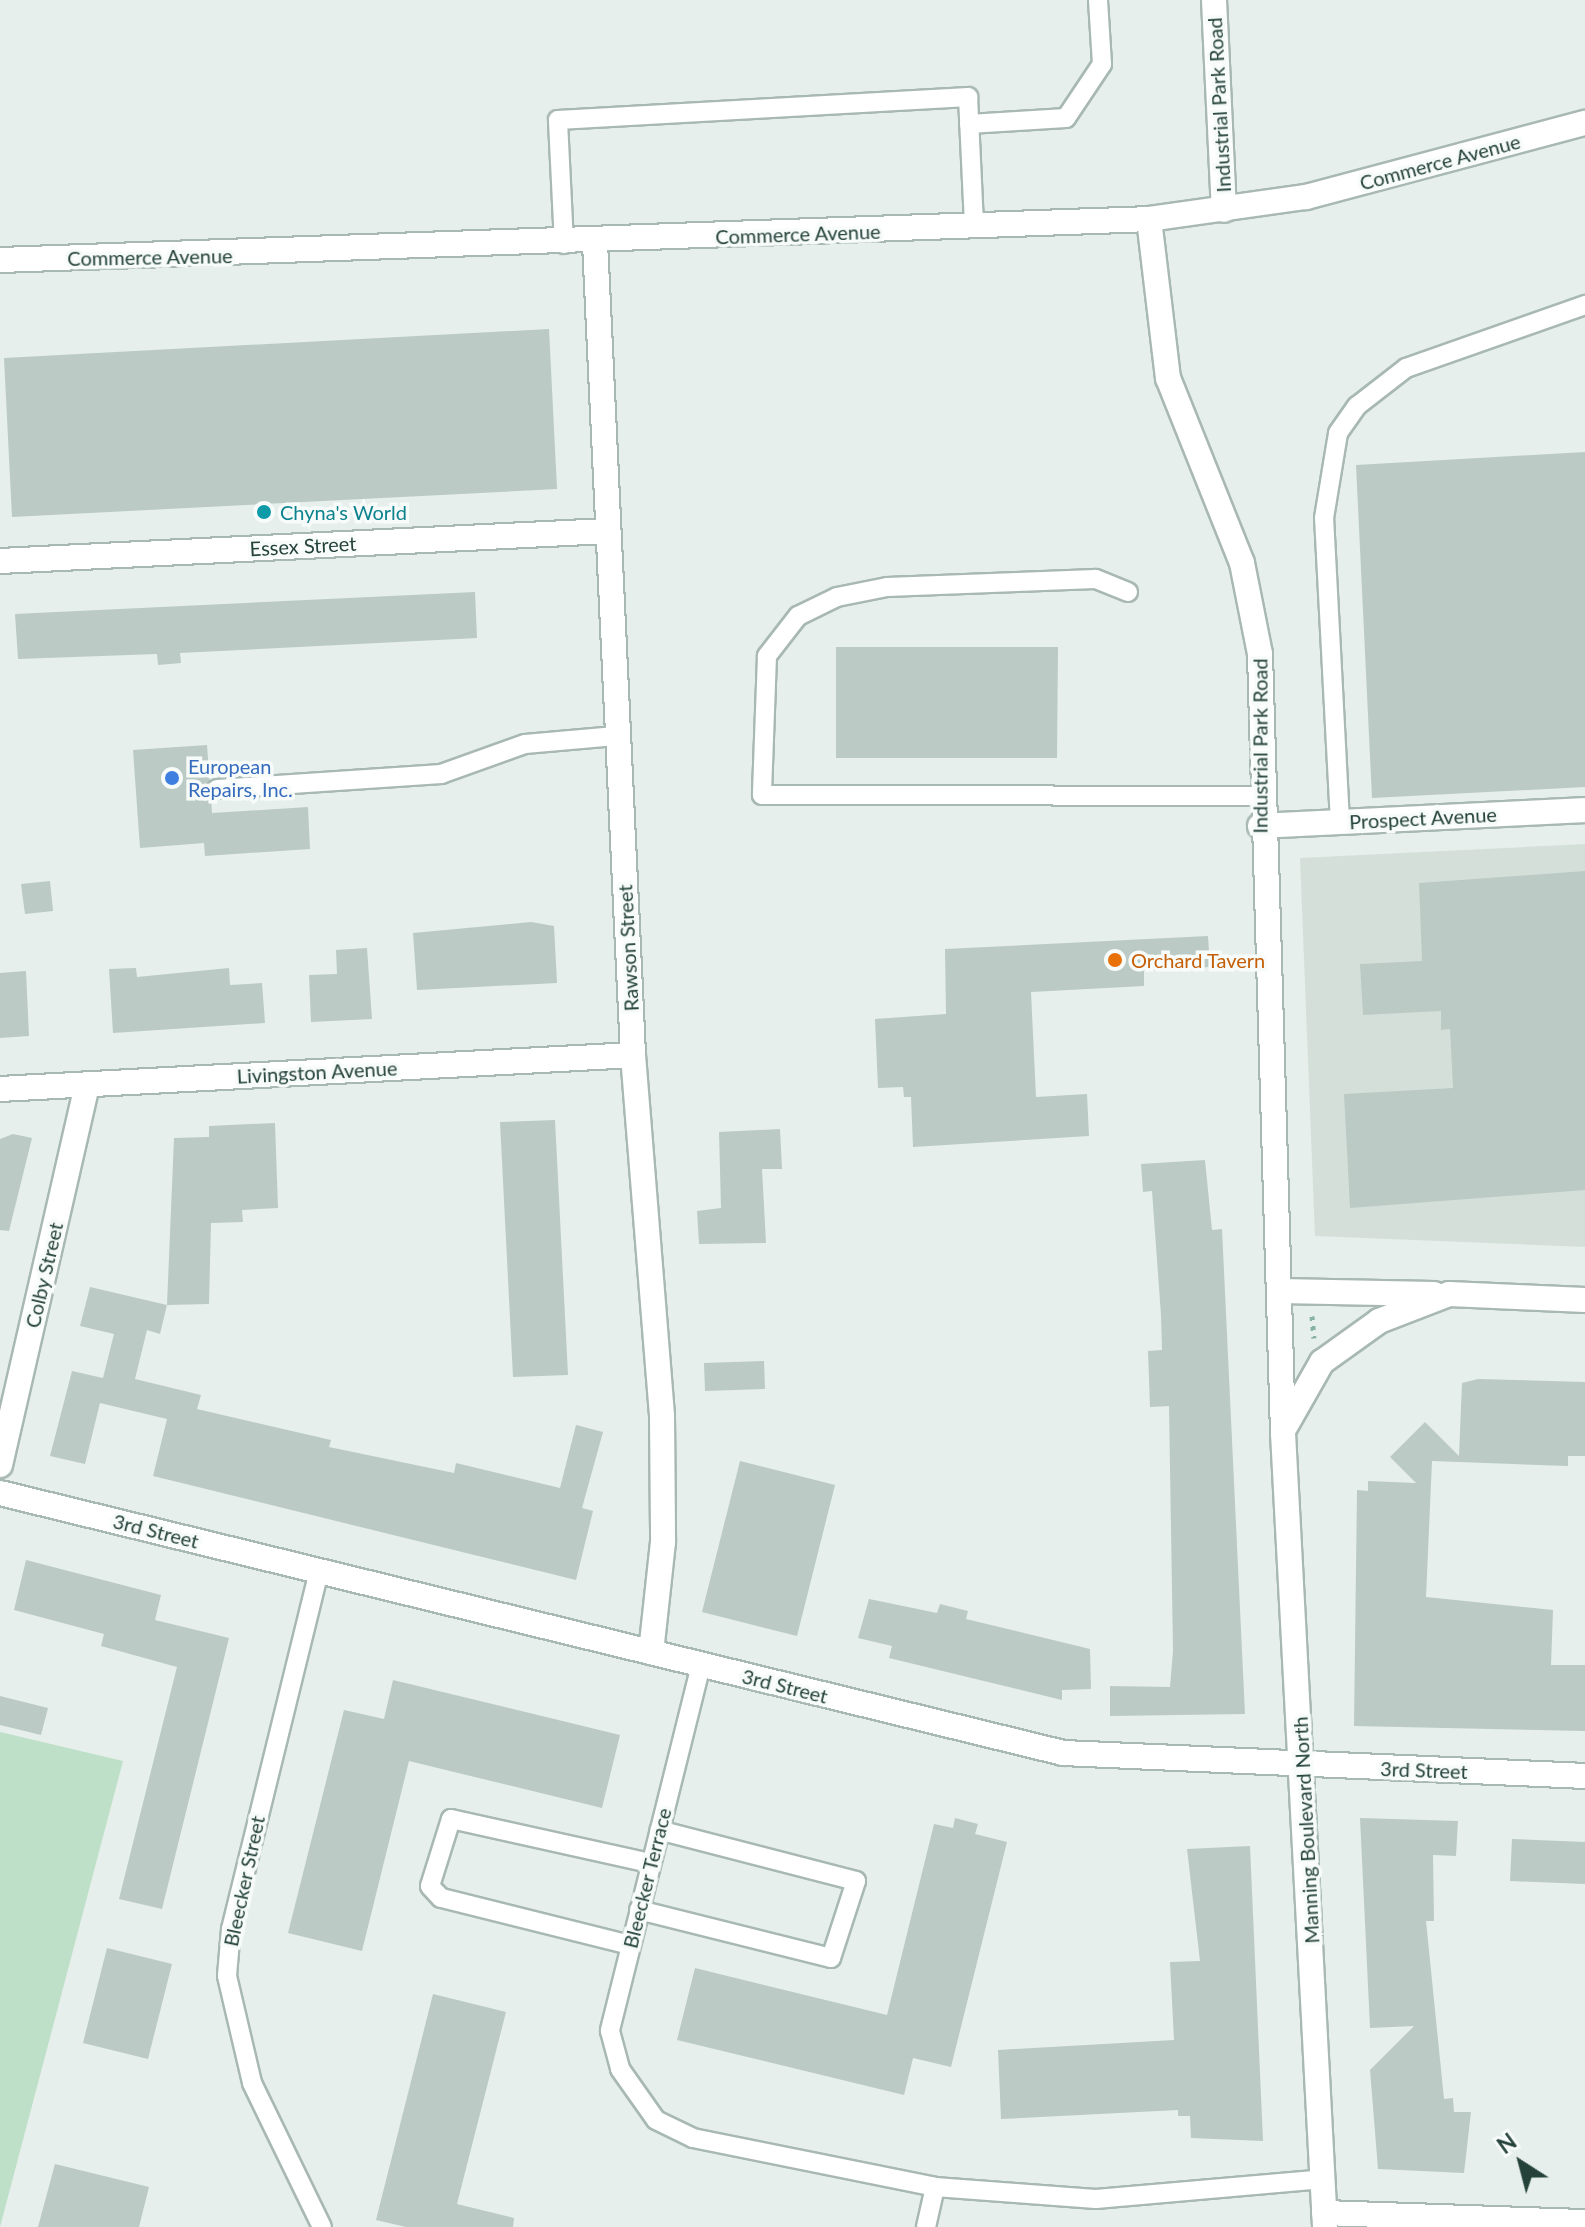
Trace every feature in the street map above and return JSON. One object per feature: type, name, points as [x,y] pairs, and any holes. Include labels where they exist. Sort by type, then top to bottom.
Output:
[{"type":"street","name":"Industrial Park Road","points":[[1214,0],[1224,210]]},
{"type":"street","name":"Commerce Avenue","points":[[0,260],[564,244],[1149,219],[1306,197],[1585,123]]},
{"type":"street","name":"Industrial Park Road","points":[[1149,219],[1168,378],[1255,610],[1260,826],[1280,1291]]},
{"type":"street","name":"Rawson Street","points":[[595,242],[606,531],[633,1055],[662,1416],[662,1556],[651,1652]]},
{"type":"street","name":"Essex Street","points":[[0,561],[606,531]]},
{"type":"street","name":"Prospect Avenue","points":[[1260,826],[1585,810]]},
{"type":"street","name":"Livingston Avenue","points":[[0,1089],[633,1055]]},
{"type":"street","name":"Colby Street","points":[[0,1465],[87,1085]]},
{"type":"street","points":[[1280,1291],[1585,1300]]},
{"type":"street","name":"Manning Boulevard North","points":[[1280,1291],[1283,1433],[1304,1768],[1324,2220]]},
{"type":"street","points":[[1283,1433],[1322,1362],[1344,1341],[1449,1294]]},
{"type":"street","name":"3rd Street","points":[[0,1493],[1071,1755],[1304,1768],[1585,1776]]},
{"type":"street","points":[[1324,2220],[1585,2222]]},
{"type":"lane","points":[[969,124],[1066,118],[1102,64],[1098,0]]},
{"type":"lane","points":[[564,244],[558,120],[968,97],[974,226]]},
{"type":"lane","points":[[1340,822],[1324,518],[1338,433],[1357,406],[1406,368],[1585,305]]},
{"type":"lane","points":[[1128,592],[1095,579],[887,587],[837,597],[798,616],[767,656],[762,795],[1260,796]]},
{"type":"lane","points":[[217,789],[441,774],[525,744],[616,736]]},
{"type":"lane","name":"Bleecker Street","points":[[319,1571],[234,1915],[227,1976],[252,2083],[322,2227]]},
{"type":"lane","name":"Bleecker Terrace","points":[[701,1665],[610,2031],[631,2088],[656,2120],[693,2138],[935,2187],[1096,2199],[1323,2179]]},
{"type":"lane","points":[[630,1945],[441,1898],[430,1886],[451,1819],[650,1863]]},
{"type":"lane","points":[[639,1910],[831,1958],[856,1881],[659,1830]]},
{"type":"lane","points":[[926,2227],[935,2187]]},
{"type":"path","points":[[1312,1315],[1314,1345]]},
{"type":"shaded area","points":[[1585,844],[1585,1247],[1315,1236],[1300,858]]},
{"type":"green space","points":[[0,1732],[123,1761],[0,2227]]},
{"type":"building","points":[[549,329],[557,489],[12,517],[4,358]]},
{"type":"building","points":[[1585,452],[1585,787],[1372,798],[1356,465]]},
{"type":"building","points":[[475,592],[477,638],[180,653],[181,663],[158,665],[157,654],[18,659],[15,614]]},
{"type":"building","points":[[836,647],[1058,647],[1057,758],[836,758]]},
{"type":"building","name":"European Repairs, Inc.","points":[[207,745],[212,813],[308,807],[310,849],[205,856],[204,843],[140,848],[133,750]]},
{"type":"building","points":[[1585,871],[1585,1190],[1350,1208],[1344,1094],[1453,1088],[1450,1029],[1441,1030],[1441,1011],[1363,1015],[1360,964],[1422,961],[1419,883]]},
{"type":"building","points":[[50,881],[53,911],[25,914],[21,884]]},
{"type":"building","points":[[531,922],[554,926],[557,983],[417,990],[413,933]]},
{"type":"building","points":[[1208,936],[1210,967],[1144,971],[1144,986],[1031,992],[1036,1097],[1087,1094],[1089,1136],[913,1147],[911,1097],[904,1097],[903,1087],[878,1088],[875,1019],[946,1014],[945,949]]},
{"type":"building","points":[[367,948],[372,1019],[311,1022],[309,975],[337,974],[336,950]]},
{"type":"building","points":[[136,968],[137,977],[229,968],[230,985],[262,983],[265,1023],[113,1033],[109,969]]},
{"type":"building","points":[[26,971],[29,1036],[0,1038],[0,973]]},
{"type":"building","points":[[555,1120],[568,1375],[513,1377],[500,1122]]},
{"type":"building","points":[[275,1123],[278,1208],[242,1210],[243,1222],[211,1223],[209,1304],[167,1305],[174,1138],[209,1137],[209,1126]]},
{"type":"building","points":[[780,1129],[782,1169],[762,1169],[766,1243],[699,1244],[697,1211],[721,1208],[719,1132]]},
{"type":"building","points":[[13,1134],[32,1138],[9,1231],[0,1230],[0,1139]]},
{"type":"building","points":[[1205,1160],[1212,1230],[1222,1229],[1245,1714],[1110,1716],[1110,1686],[1170,1687],[1173,1651],[1169,1406],[1150,1407],[1148,1351],[1162,1350],[1161,1315],[1152,1191],[1143,1192],[1141,1164]]},
{"type":"building","points":[[90,1287],[167,1305],[160,1334],[147,1330],[135,1379],[201,1395],[197,1409],[331,1440],[329,1447],[454,1473],[456,1463],[560,1488],[576,1425],[603,1432],[582,1508],[593,1511],[576,1580],[153,1476],[167,1419],[100,1403],[85,1464],[50,1456],[72,1371],[103,1378],[114,1334],[80,1326]]},
{"type":"building","points":[[764,1361],[765,1389],[705,1391],[704,1363]]},
{"type":"building","points":[[1478,1379],[1585,1382],[1585,1456],[1568,1456],[1568,1466],[1432,1461],[1426,1597],[1553,1610],[1551,1665],[1585,1665],[1585,1731],[1354,1726],[1357,1490],[1368,1491],[1368,1481],[1416,1483],[1390,1457],[1425,1422],[1459,1456],[1462,1383]]},
{"type":"building","points":[[740,1461],[835,1485],[797,1636],[702,1612]]},
{"type":"building","points":[[26,1560],[161,1595],[155,1620],[229,1638],[162,1909],[119,1899],[177,1667],[101,1646],[104,1634],[14,1610]]},
{"type":"building","points":[[869,1599],[937,1613],[940,1604],[968,1611],[966,1619],[1090,1649],[1091,1689],[1062,1690],[1062,1700],[889,1658],[892,1646],[858,1638]]},
{"type":"building","points":[[393,1680],[620,1735],[602,1808],[409,1761],[362,1951],[288,1933],[344,1710],[384,1719]]},
{"type":"building","points":[[0,1696],[48,1708],[41,1735],[0,1725]]},
{"type":"building","points":[[955,1818],[978,1824],[975,1834],[1007,1842],[951,2067],[913,2058],[904,2095],[677,2040],[695,1968],[887,2015],[934,1824],[953,1828]]},
{"type":"building","points":[[1360,1818],[1458,1821],[1456,1856],[1433,1855],[1434,1921],[1426,1921],[1444,2099],[1453,2098],[1454,2112],[1471,2112],[1464,2173],[1378,2169],[1370,2070],[1414,2026],[1370,2028]]},
{"type":"building","points":[[1512,1839],[1585,1842],[1585,1884],[1510,1881]]},
{"type":"building","points":[[1250,1846],[1263,2141],[1191,2138],[1190,2116],[1178,2116],[1178,2110],[1001,2119],[998,2050],[1174,2040],[1170,1962],[1200,1961],[1187,1849]]},
{"type":"building","points":[[107,1948],[172,1964],[148,2059],[83,2043]]},
{"type":"building","points":[[433,1994],[506,2012],[457,2204],[514,2218],[513,2227],[406,2227],[376,2220]]},
{"type":"building","points":[[55,2164],[149,2187],[139,2227],[38,2227]]},
{"type":"place","name":"Chyna's World","points":[[264,512]]},
{"type":"place","name":"European Repairs, Inc.","points":[[172,778]]},
{"type":"place","name":"Orchard Tavern","points":[[1115,960]]}]
